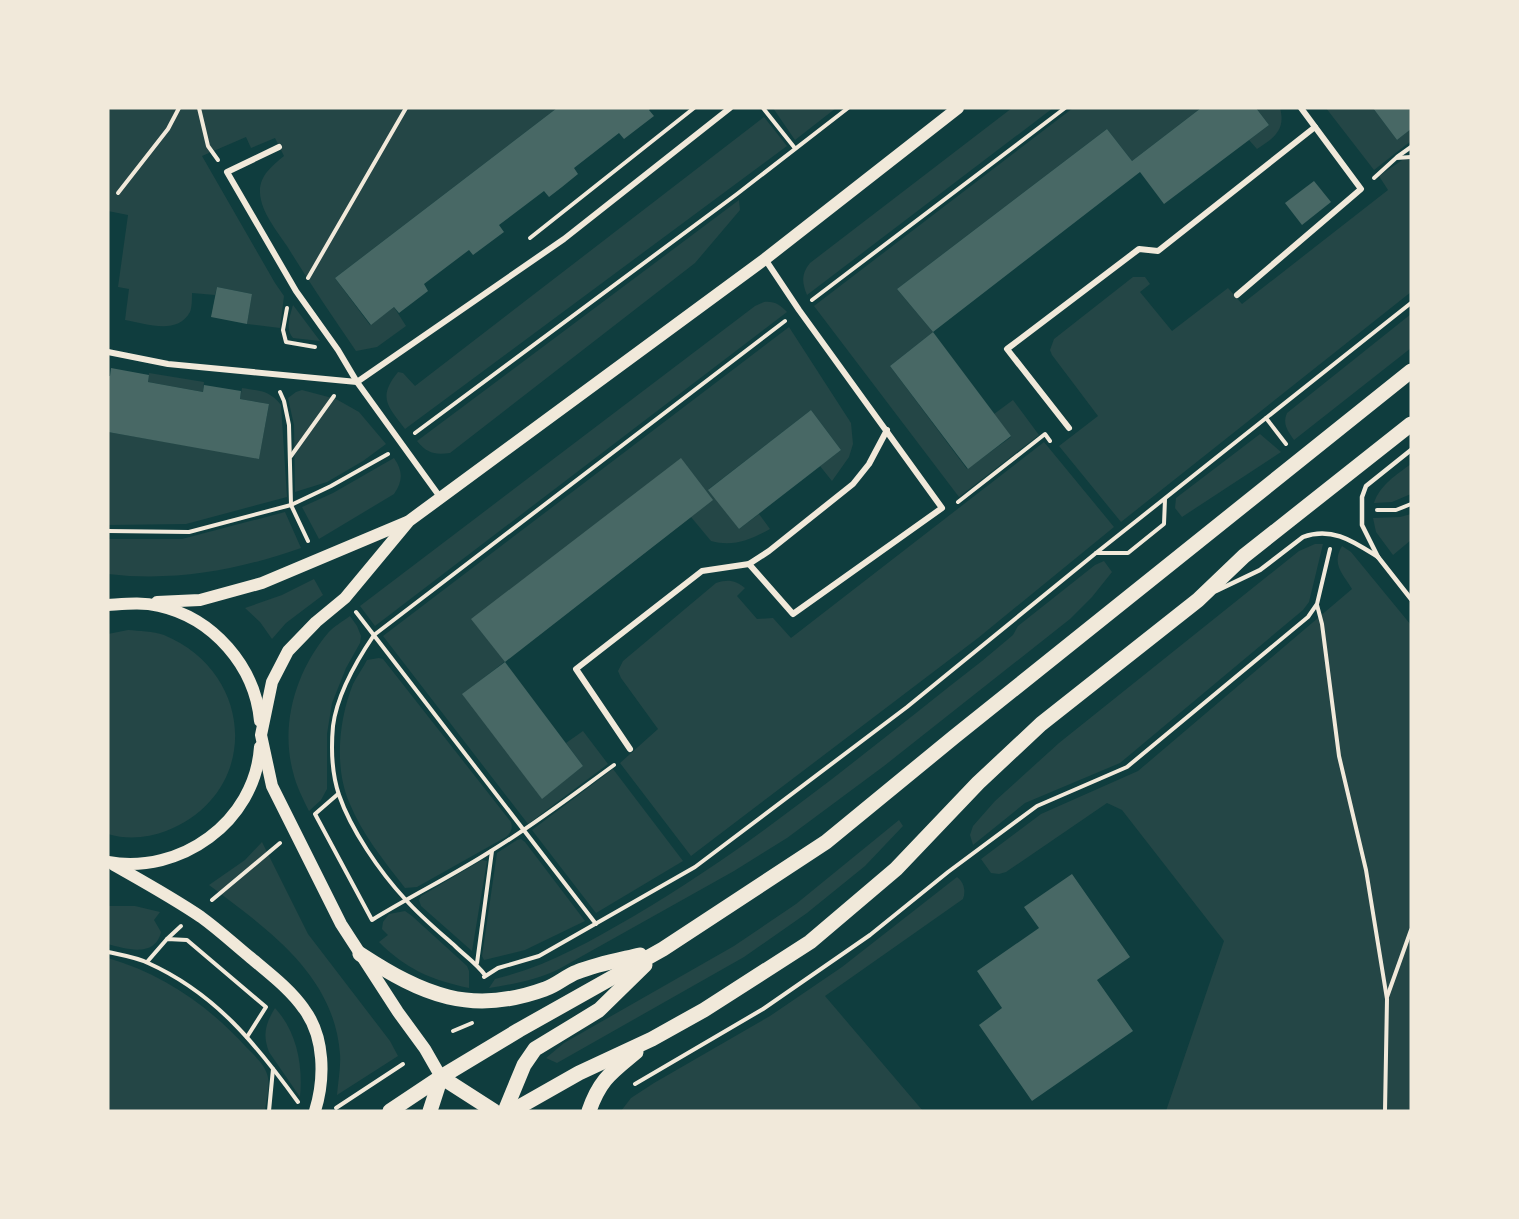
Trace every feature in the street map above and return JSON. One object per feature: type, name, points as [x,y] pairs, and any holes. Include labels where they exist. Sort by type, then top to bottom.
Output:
[{"type":"main road","points":[[494,1111],[441,1077],[425,1049],[341,924],[272,786],[261,735],[272,682],[288,651],[316,622],[345,598],[409,521],[765,260],[958,108]]},
{"type":"main road","points":[[390,1111],[519,1030],[663,949],[826,842],[1411,371]]},
{"type":"main road","points":[[512,1111],[579,1073],[652,1039],[759,977],[818,936],[896,869],[978,783],[1041,724],[1198,600],[1244,556],[1411,424]]},
{"type":"main road","points":[[108,605],[200,600],[262,583],[409,521]]},
{"type":"main road","points":[[108,601],[159,606],[183,614],[205,627],[224,643],[240,663],[252,685],[259,709],[261,735],[260,755],[255,775],[242,802],[223,826],[207,840],[171,858],[152,863],[131,865],[109,863]]},
{"type":"main road","points":[[109,863],[170,896],[196,914],[281,982],[306,1010],[316,1034],[321,1056],[322,1078],[316,1109]]},
{"type":"main road","points":[[360,954],[392,975],[424,990],[455,999],[487,1002],[521,997],[548,988],[577,972],[663,949]]},
{"type":"main road","points":[[505,1111],[524,1065],[535,1049],[599,1010],[663,949]]},
{"type":"main road","points":[[589,1111],[596,1092],[605,1078],[652,1039]]},
{"type":"main road","points":[[430,1111],[441,1077]]},
{"type":"street","points":[[108,352],[168,364],[357,382],[564,239],[730,108]]},
{"type":"street","points":[[1237,295],[1361,189],[1301,108]]},
{"type":"street","points":[[1070,428],[1007,349],[1139,249],[1158,251],[1315,127]]},
{"type":"street","points":[[279,147],[227,172],[297,291],[357,382],[441,497]]},
{"type":"street","points":[[749,564],[793,614],[942,508],[765,260]]},
{"type":"street","points":[[630,749],[576,669],[702,571],[749,564],[769,551],[853,484],[869,464],[887,430]]},
{"type":"lane","points":[[1411,450],[1366,486],[1362,497],[1362,525],[1378,557],[1411,599]]},
{"type":"lane","points":[[1198,600],[1260,570],[1310,534],[1319,532],[1340,536],[1378,557]]},
{"type":"path","points":[[118,193],[168,129],[179,108]]},
{"type":"path","points":[[199,108],[208,146],[227,172]]},
{"type":"path","points":[[338,350],[286,342],[283,330],[289,299],[308,279],[406,108]]},
{"type":"path","points":[[527,241],[694,108]]},
{"type":"path","points":[[763,108],[795,148]]},
{"type":"path","points":[[108,531],[189,532],[291,505],[331,486],[401,444],[737,194],[848,108]]},
{"type":"path","points":[[485,975],[405,899],[367,850],[338,794],[333,763],[333,725],[344,689],[360,655],[374,634],[1065,108]]},
{"type":"path","points":[[1361,189],[1411,147]]},
{"type":"path","points":[[1396,158],[1411,158]]},
{"type":"path","points":[[481,983],[485,975],[498,968],[538,956],[704,860],[907,707],[1096,553],[1411,303]]},
{"type":"path","points":[[291,456],[345,381]]},
{"type":"path","points":[[277,386],[284,401],[289,425],[291,505],[317,559]]},
{"type":"path","points":[[1266,418],[1288,447]]},
{"type":"path","points":[[942,508],[949,510],[1045,434],[1050,441]]},
{"type":"path","points":[[1096,553],[1128,553],[1137,546],[1164,524],[1165,498]]},
{"type":"path","points":[[1370,510],[1396,510],[1411,504]]},
{"type":"path","points":[[627,1090],[763,1009],[870,935],[948,872],[1037,806],[1127,767],[1308,617],[1317,604],[1332,542]]},
{"type":"path","points":[[345,598],[596,924]]},
{"type":"path","points":[[1317,604],[1322,624],[1339,756],[1366,870],[1386,999],[1385,1111]]},
{"type":"path","points":[[315,814],[372,920],[525,830],[614,765]]},
{"type":"path","points":[[147,962],[167,939],[338,794]]},
{"type":"path","points":[[476,964],[492,851]]},
{"type":"path","points":[[1386,999],[1411,930]]},
{"type":"path","points":[[167,939],[187,940],[266,1007],[247,1037]]},
{"type":"path","points":[[108,952],[147,962],[188,985],[230,1018],[273,1068],[299,1105],[333,1110],[403,1064]]},
{"type":"path","points":[[453,1031],[474,1022],[475,1015]]},
{"type":"path","points":[[269,1111],[273,1068]]},
{"type":"shaded area","points":[[108,108],[557,108],[335,278],[370,325],[394,307],[406,326],[377,347],[356,351],[274,228],[263,207],[260,193],[262,181],[267,172],[284,156],[275,138],[251,148],[246,137],[202,156],[284,296],[280,328],[247,324],[252,294],[217,287],[215,295],[192,293],[190,312],[177,324],[160,326],[125,320],[129,289],[118,287],[128,215],[108,211]]},
{"type":"shaded area","points":[[773,108],[836,108],[795,140]]},
{"type":"shaded area","points":[[1012,108],[1053,108],[807,295],[803,279],[810,263]]},
{"type":"shaded area","points":[[1073,108],[1201,108],[1132,161],[1107,129],[897,289],[933,332],[890,366],[967,469],[1011,437],[994,414],[1013,400],[1039,435],[959,497],[814,306]]},
{"type":"shaded area","points":[[1256,108],[1280,108],[1281,116],[1277,133],[1257,149],[1249,140],[1269,125]]},
{"type":"shaded area","points":[[1326,108],[1373,108],[1397,140],[1411,129],[1411,141],[1374,170]]},
{"type":"shaded area","points":[[764,117],[787,146],[405,429],[387,402],[388,389],[398,372],[403,373],[415,386]]},
{"type":"shaded area","points":[[1411,154],[1411,292],[1121,522],[1059,446],[1098,416],[1052,355],[1050,350],[1054,339],[1133,277],[1145,277],[1150,284],[1140,292],[1172,331],[1228,288],[1242,304],[1388,190],[1379,176]]},
{"type":"shaded area","points":[[739,200],[740,210],[695,263],[450,453],[431,452],[417,441]]},
{"type":"shaded area","points":[[764,302],[777,304],[787,312],[375,626],[360,606],[755,306]]},
{"type":"shaded area","points":[[293,305],[320,341],[293,338],[289,326]]},
{"type":"shaded area","points":[[1411,314],[1411,348],[1294,440],[1285,424],[1287,413]]},
{"type":"shaded area","points":[[789,327],[851,423],[853,444],[849,457],[832,481],[820,466],[841,450],[811,410],[709,489],[739,529],[759,514],[770,529],[734,543],[719,543],[711,541],[691,517],[463,694],[542,798],[583,766],[566,743],[583,731],[608,764],[528,824],[383,636]]},
{"type":"shaded area","points":[[149,373],[204,382],[203,392],[148,382]]},
{"type":"shaded area","points":[[242,388],[268,394],[281,405],[287,497],[186,524],[108,525],[108,432],[259,458],[269,404],[240,399]]},
{"type":"shaded area","points":[[302,390],[336,399],[359,412],[386,444],[363,461],[327,482],[295,492],[294,425],[288,398]]},
{"type":"shaded area","points":[[1260,434],[1281,452],[1182,517],[1175,508],[1176,498]]},
{"type":"shaded area","points":[[1044,442],[1114,527],[978,638],[691,856],[620,763],[658,729],[621,678],[618,671],[623,661],[716,583],[724,581],[738,583],[745,588],[737,596],[757,619],[773,618],[791,638]]},
{"type":"shaded area","points":[[394,458],[401,476],[394,494],[319,539],[302,507],[333,493]]},
{"type":"shaded area","points":[[1411,464],[1411,494],[1392,502],[1374,503],[1384,486]]},
{"type":"shaded area","points":[[285,512],[301,548],[254,562],[206,572],[158,576],[108,574],[108,539],[182,539]]},
{"type":"shaded area","points":[[1411,514],[1411,540],[1393,555],[1376,532],[1373,518],[1400,517]]},
{"type":"shaded area","points":[[1315,544],[1323,544],[1309,602],[1303,610],[1120,763],[1025,803],[973,845],[970,835],[973,826],[995,801],[1059,743],[1299,551]]},
{"type":"shaded area","points":[[1342,546],[1351,552],[1411,625],[1411,1111],[1166,1111],[1224,941],[1122,810],[1107,803],[1006,872],[991,873],[981,859],[1041,814],[1138,771],[1352,589],[1338,564]]},
{"type":"shaded area","points":[[1104,561],[1112,572],[1070,619],[884,766],[787,838],[734,871],[559,969],[525,981],[489,988],[495,979],[550,961],[600,935],[680,888],[725,858],[855,761],[982,661],[1013,635],[1018,626],[1095,565]]},
{"type":"shaded area","points":[[314,579],[323,595],[286,623],[272,639],[260,622],[245,608],[282,595]]},
{"type":"shaded area","points":[[350,616],[361,636],[360,643],[346,668],[332,703],[327,734],[327,789],[321,800],[309,811],[296,782],[289,754],[290,717],[299,681],[307,664],[330,631]]},
{"type":"shaded area","points":[[128,630],[164,635],[194,653],[216,676],[230,704],[235,733],[231,763],[219,790],[197,814],[166,831],[137,837],[108,834],[108,634]]},
{"type":"shaded area","points":[[383,659],[512,824],[506,837],[417,887],[405,888],[374,847],[349,802],[341,773],[340,743],[348,698],[367,660]]},
{"type":"shaded area","points":[[613,769],[683,861],[596,913],[532,830]]},
{"type":"shaded area","points":[[899,820],[903,826],[865,866],[807,913],[744,957],[557,1063],[546,1058],[564,1043],[734,946],[796,904]]},
{"type":"shaded area","points":[[521,839],[585,921],[525,950],[484,960],[482,956],[497,853]]},
{"type":"shaded area","points":[[262,842],[308,934],[390,1041],[398,1056],[337,1095],[340,1054],[335,1026],[325,1000],[311,977],[274,937],[209,885],[245,860]]},
{"type":"shaded area","points":[[482,860],[487,861],[472,951],[421,906],[419,900],[421,896]]},
{"type":"shaded area","points":[[957,877],[964,887],[963,899],[825,996],[923,1111],[621,1111],[631,1098],[654,1083],[770,1016],[842,967]]},
{"type":"shaded area","points":[[108,906],[135,906],[160,912],[154,920],[161,932],[158,940],[153,946],[139,950],[108,944]]},
{"type":"shaded area","points":[[405,911],[467,966],[469,988],[420,972],[399,959],[379,942],[388,935],[382,929],[383,922],[389,914]]},
{"type":"shaded area","points":[[108,958],[166,982],[217,1018],[266,1070],[269,1083],[265,1111],[110,1111],[108,1108]]},
{"type":"shaded area","points":[[275,1008],[289,1028],[297,1050],[300,1097],[267,1046],[266,1029]]},
{"type":"building","points":[[557,108],[651,108],[649,110],[654,116],[624,139],[619,133],[574,168],[578,174],[549,197],[544,191],[499,225],[504,232],[473,255],[469,250],[424,284],[428,291],[399,313],[394,307],[371,325],[335,278]]},
{"type":"building","points":[[1201,108],[1256,108],[1269,125],[1164,204],[1140,172],[933,332],[897,289],[1107,129],[1132,161]]},
{"type":"building","points":[[1373,108],[1411,108],[1411,129],[1397,140]]},
{"type":"building","points":[[1314,181],[1331,202],[1302,225],[1285,203]]},
{"type":"building","points":[[217,287],[252,294],[247,324],[211,317]]},
{"type":"building","points":[[933,332],[1011,436],[968,469],[890,366]]},
{"type":"building","points":[[111,368],[149,375],[148,382],[203,392],[204,385],[241,391],[240,399],[269,404],[259,459],[108,432],[108,376],[110,376]]},
{"type":"building","points":[[811,410],[841,450],[739,529],[708,490]]},
{"type":"building","points":[[681,458],[713,500],[505,662],[471,619]]},
{"type":"building","points":[[505,662],[583,766],[542,799],[462,694]]},
{"type":"building","points":[[1072,874],[1130,957],[1097,980],[1133,1031],[1032,1101],[979,1025],[1002,1008],[977,971],[1039,928],[1024,907]]}]
